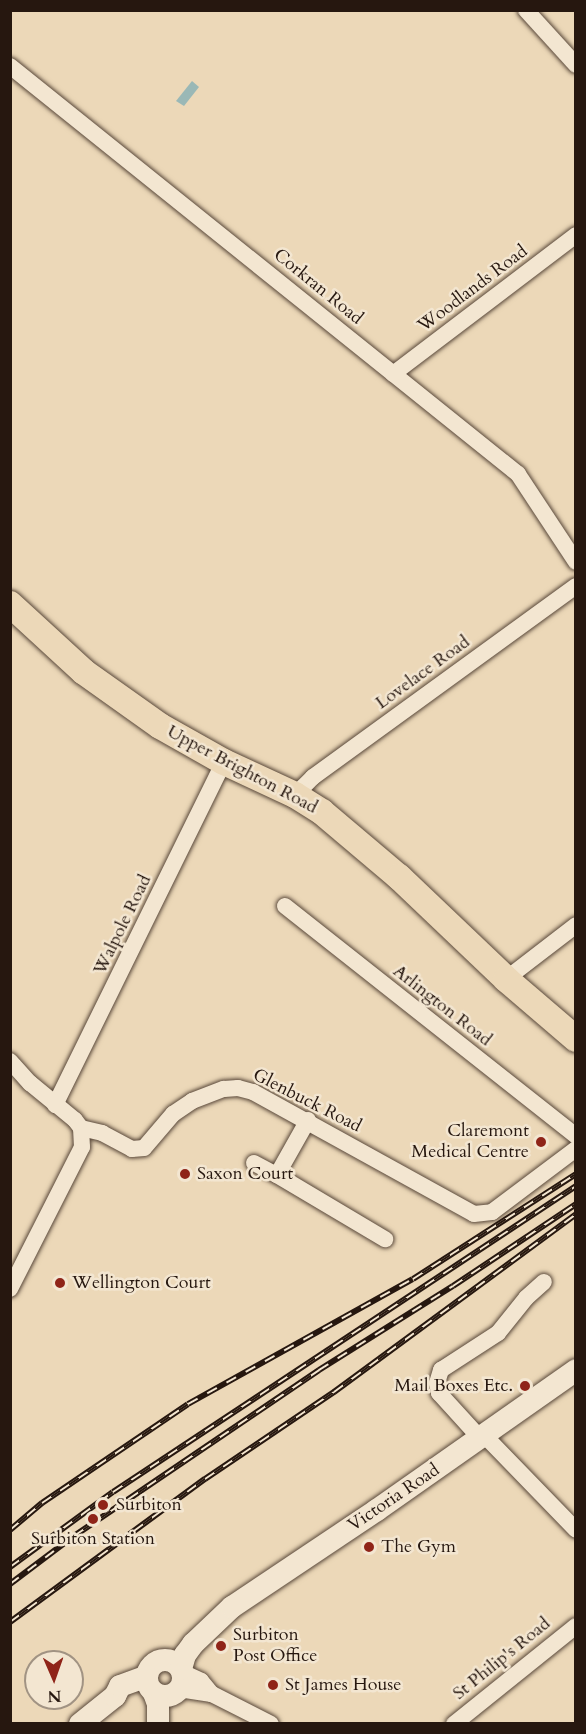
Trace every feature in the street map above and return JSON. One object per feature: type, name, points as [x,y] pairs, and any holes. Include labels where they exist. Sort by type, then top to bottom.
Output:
[{"type":"main road","name":"Upper Brighton Road","points":[[10,604],[108,690],[160,726],[224,762],[296,795],[346,831],[506,979],[576,1039]]},
{"type":"main road","name":"Victoria Road","points":[[166,1680],[174,1647],[211,1625],[232,1607],[482,1437],[576,1370]]},
{"type":"main road","points":[[80,1724],[115,1696],[120,1686],[166,1680]]},
{"type":"main road","points":[[158,1724],[158,1704],[166,1680]]},
{"type":"main road","points":[[166,1680],[166,1724]]},
{"type":"street","points":[[526,10],[576,65]]},
{"type":"street","name":"Corkran Road","points":[[10,66],[518,474],[576,562]]},
{"type":"street","name":"Woodlands Road","points":[[393,374],[576,235]]},
{"type":"street","name":"Lovelace Road","points":[[296,795],[313,777],[576,586]]},
{"type":"street","name":"Walpole Road","points":[[55,1105],[224,762]]},
{"type":"street","name":"Arlington Road","points":[[285,906],[576,1136]]},
{"type":"street","points":[[506,979],[576,925]]},
{"type":"street","points":[[10,1061],[30,1083],[75,1120],[81,1128],[82,1147],[10,1289]]},
{"type":"street","name":"Glenbuck Road","points":[[81,1128],[102,1133],[132,1149],[144,1148],[173,1114],[192,1101],[224,1089],[238,1088],[253,1092],[308,1120],[474,1214],[492,1212],[576,1149]]},
{"type":"street","points":[[277,1175],[308,1120]]},
{"type":"street","points":[[254,1163],[277,1175],[363,1233],[385,1239]]},
{"type":"street","points":[[544,1282],[526,1298],[498,1333],[441,1370],[437,1383],[439,1394],[576,1530]]},
{"type":"street","name":"St Philip's Road","points":[[454,1724],[576,1626]]},
{"type":"street","points":[[166,1680],[204,1683],[212,1694],[271,1724]]},
{"type":"water","points":[[192,81],[199,87],[184,106],[176,101]]},
{"type":"railway","points":[[10,1530],[42,1503],[188,1404],[413,1279],[576,1174]]},
{"type":"railway","points":[[10,1567],[113,1492],[576,1186]]},
{"type":"railway","points":[[10,1584],[74,1536],[319,1370],[453,1286],[576,1204]]},
{"type":"railway","points":[[10,1622],[205,1479],[334,1392],[576,1214]]},
{"type":"place","name":"Claremont Medical Centre","points":[[541,1142]]},
{"type":"place","name":"Saxon Court","points":[[185,1174]]},
{"type":"place","name":"Wellington Court","points":[[60,1283]]},
{"type":"place","name":"Mail Boxes Etc.","points":[[525,1386]]},
{"type":"place","name":"Surbiton","points":[[103,1505]]},
{"type":"place","name":"Surbiton Station","points":[[93,1519]]},
{"type":"place","name":"The Gym","points":[[369,1547]]},
{"type":"place","name":"Surbiton Post Office","points":[[221,1646]]},
{"type":"place","name":"St James House","points":[[273,1685]]}]
